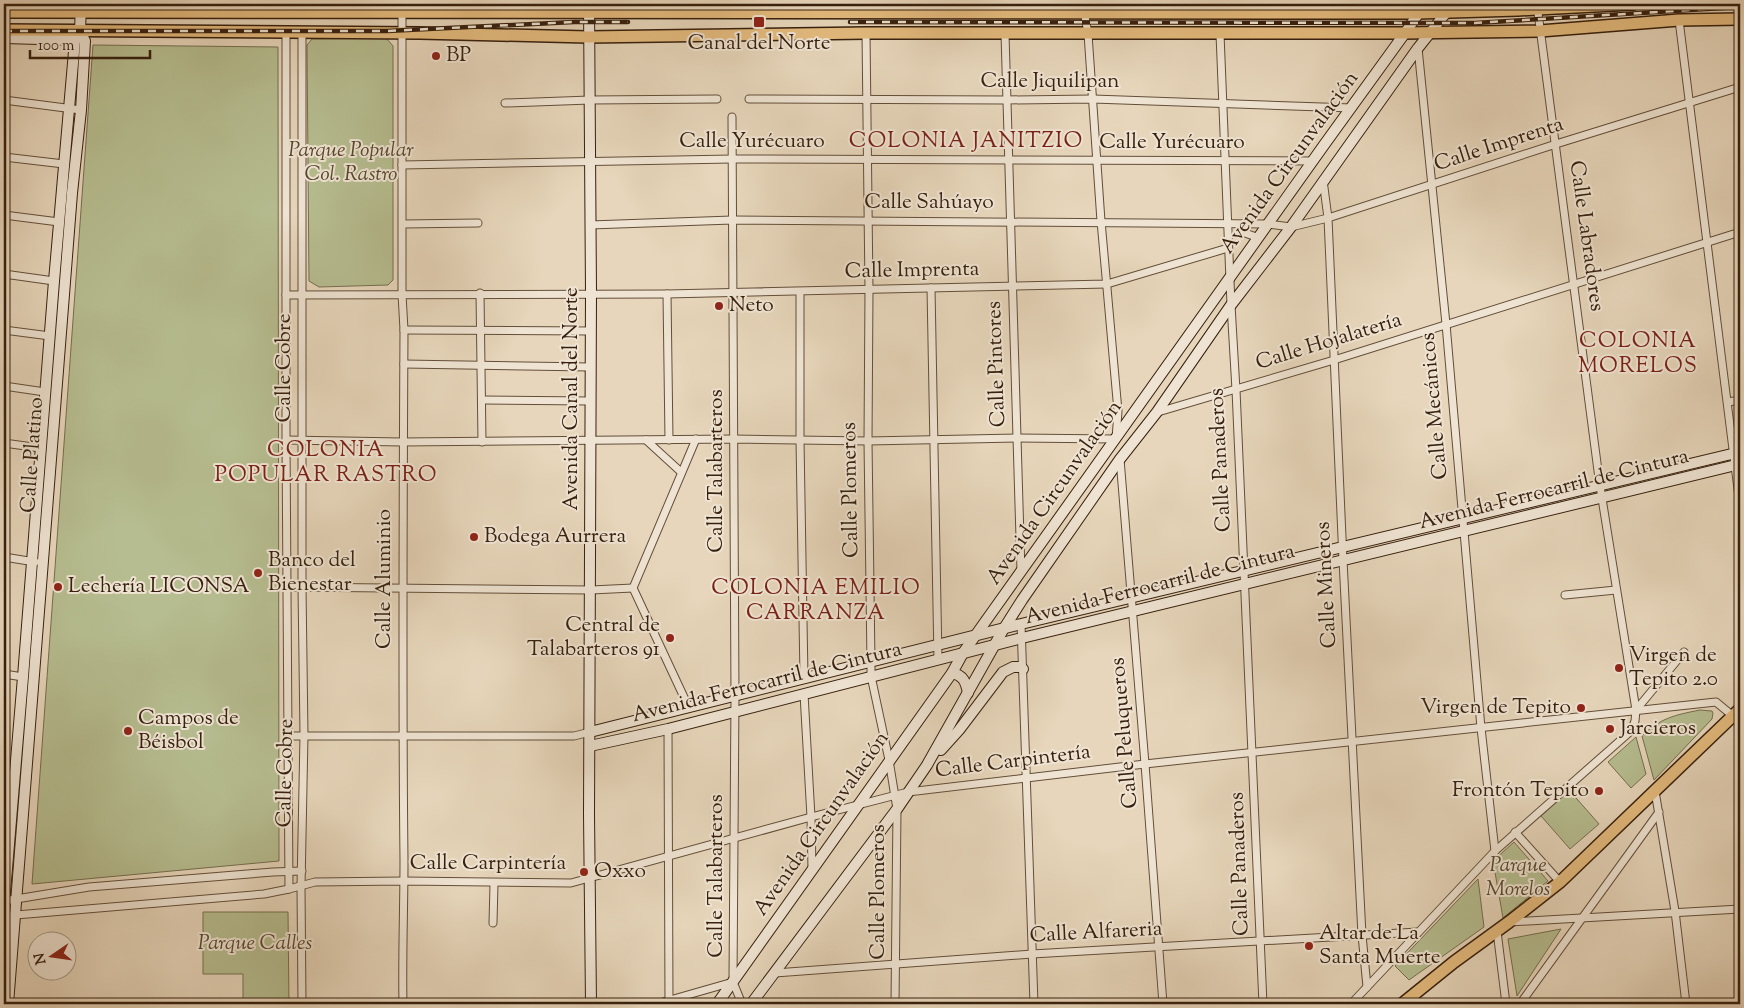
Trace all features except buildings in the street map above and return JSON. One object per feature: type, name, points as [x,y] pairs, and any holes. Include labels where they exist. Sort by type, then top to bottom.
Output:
[{"type":"main road","points":[[4,12],[59,12],[81,8],[1450,8],[1537,6],[1560,8],[1634,4]]},
{"type":"main road","points":[[4,30],[78,35],[402,32],[588,37],[866,33],[1430,33],[1540,31],[1679,20],[1740,18]]},
{"type":"main road","points":[[1402,1004],[1560,882],[1737,712]]},
{"type":"street","points":[[1560,8],[1572,4]]},
{"type":"street","points":[[4,6],[44,6],[59,12]]},
{"type":"street","name":"Calle Labradores","points":[[1537,6],[1575,283],[1600,486],[1636,710]]},
{"type":"street","name":"Calle Platino","points":[[4,902],[9,790],[23,677],[64,164],[81,8]]},
{"type":"street","name":"Calle Aluminio","points":[[402,8],[402,294],[404,330],[402,442],[403,1004]]},
{"type":"street","name":"Avenida Canal del Norte","points":[[589,8],[591,1004]]},
{"type":"street","points":[[286,440],[482,442],[696,439],[868,441],[1017,438],[1116,439],[1118,411],[1096,160],[1088,34],[1083,8]]},
{"type":"street","name":"Avenida Circunvalación","points":[[717,1004],[952,672],[963,653],[1422,8]]},
{"type":"street","name":"Avenida Circunvalación","points":[[751,1004],[897,809],[927,765],[1003,630],[1120,459],[1157,412],[1231,304],[1291,227],[1418,48],[1450,8]]},
{"type":"street","points":[[1679,20],[1736,453],[1740,500]]},
{"type":"street","name":"Calle Cobre","points":[[286,32],[288,871],[290,890]]},
{"type":"street","name":"Calle Cobre","points":[[302,32],[302,587],[304,735],[301,887],[302,1004]]},
{"type":"street","name":"Calle Plomeros","points":[[866,33],[871,676],[889,760],[897,809],[895,1004]]},
{"type":"street","name":"Calle Pintores","points":[[1005,34],[1021,572]]},
{"type":"street","name":"Calle Panaderos","points":[[1220,34],[1228,248],[1264,1004]]},
{"type":"street","points":[[4,36],[78,35]]},
{"type":"street","name":"Calle Platino","points":[[8,1004],[72,193],[86,41],[78,35]]},
{"type":"street","name":"Calle Mecánicos","points":[[1418,48],[1446,324],[1481,728],[1495,851]]},
{"type":"street","name":"Calle Imprenta","points":[[1268,224],[1291,227],[1328,218],[1740,87]]},
{"type":"street","name":"Calle Jiquilipan","points":[[749,99],[1006,100],[1093,98],[1352,108]]},
{"type":"street","points":[[505,103],[717,99]]},
{"type":"street","points":[[4,100],[81,110]]},
{"type":"street","name":"Calle Talabarteros","points":[[732,117],[735,696],[733,982],[742,1004]]},
{"type":"street","points":[[4,157],[64,164]]},
{"type":"street","name":"Calle Yurécuaro","points":[[402,165],[732,159],[1313,161]]},
{"type":"street","name":"Calle Mineros","points":[[1323,180],[1328,218],[1362,935],[1367,987]]},
{"type":"street","points":[[4,215],[59,222]]},
{"type":"street","name":"Calle Sahúayo","points":[[590,224],[732,220],[1101,221],[1268,224]]},
{"type":"street","points":[[403,224],[478,223]]},
{"type":"street","points":[[1243,224],[1245,233],[1259,238]]},
{"type":"street","name":"Calle Hojalatería","points":[[1157,412],[1334,360],[1740,232]]},
{"type":"street","name":"Calle Imprenta","points":[[286,295],[667,294],[1107,284],[1228,248]]},
{"type":"street","points":[[4,274],[54,281]]},
{"type":"street","points":[[931,288],[938,660]]},
{"type":"street","points":[[800,292],[800,440],[804,678]]},
{"type":"street","points":[[480,293],[482,442]]},
{"type":"street","points":[[667,294],[669,440]]},
{"type":"street","points":[[4,330],[50,336]]},
{"type":"street","points":[[404,330],[590,331]]},
{"type":"street","points":[[404,364],[590,367]]},
{"type":"street","points":[[4,386],[45,392]]},
{"type":"street","points":[[482,400],[590,401]]},
{"type":"street","points":[[1728,402],[1740,400]]},
{"type":"street","points":[[689,708],[633,588],[696,439]]},
{"type":"street","points":[[646,440],[681,472]]},
{"type":"street","points":[[4,443],[40,448]]},
{"type":"street","name":"Avenida Ferrocarril de Cintura","points":[[590,732],[1021,624],[1736,453]]},
{"type":"street","name":"Calle Peluqueros","points":[[1120,459],[1163,1004]]},
{"type":"street","name":"Avenida Ferrocarril de Cintura","points":[[590,746],[668,729],[1022,638],[1737,465]]},
{"type":"street","points":[[1383,537],[1386,550]]},
{"type":"street","points":[[4,557],[44,563]]},
{"type":"street","points":[[1184,585],[1186,598]]},
{"type":"street","points":[[287,587],[591,590],[633,588]]},
{"type":"street","points":[[1565,595],[1616,590]]},
{"type":"street","points":[[1021,624],[1034,1004]]},
{"type":"street","points":[[1351,1004],[1495,851],[1631,732],[1636,710],[1684,652]]},
{"type":"street","points":[[927,765],[959,730],[1003,672],[1013,666],[1023,669]]},
{"type":"street","points":[[952,672],[959,674],[964,680],[968,693]]},
{"type":"street","points":[[4,674],[23,677]]},
{"type":"street","points":[[804,694],[812,870]]},
{"type":"street","name":"Calle Carpintería","points":[[4,916],[264,894],[290,890],[315,882],[571,883],[590,880],[735,838],[908,792],[1145,764],[1716,702],[1737,712]]},
{"type":"street","points":[[668,729],[669,1002]]},
{"type":"street","points":[[288,736],[574,736],[590,732]]},
{"type":"street","points":[[1654,791],[1675,911],[1686,1004]]},
{"type":"street","points":[[1520,1004],[1659,812]]},
{"type":"street","points":[[1515,832],[1560,882]]},
{"type":"street","points":[[4,902],[17,898],[89,887],[302,871]]},
{"type":"street","points":[[493,923],[494,884]]},
{"type":"street","points":[[1509,922],[1740,908]]},
{"type":"street","points":[[1497,931],[1506,1004]]},
{"type":"street","name":"Calle Alfareria","points":[[775,973],[1032,954],[1418,932]]},
{"type":"street","points":[[656,1004],[669,1002],[733,982]]},
{"type":"green space","points":[[392,4],[392,6],[215,5]]},
{"type":"green space","points":[[977,4],[1071,4],[1071,6],[977,8]]},
{"type":"green space","name":"Parque Popular Col. Rastro","points":[[386,38],[393,46],[393,280],[388,285],[319,287],[309,281],[307,45],[312,39]]},
{"type":"green space","points":[[93,45],[278,47],[279,861],[32,884]]},
{"type":"green space","points":[[1700,710],[1712,711],[1712,719],[1654,780],[1642,736],[1655,725],[1668,718]]},
{"type":"green space","points":[[1636,737],[1646,774],[1631,788],[1608,762]]},
{"type":"green space","points":[[1569,790],[1599,824],[1570,849],[1541,816]]},
{"type":"green space","name":"Parque Morelos","points":[[1514,842],[1548,881],[1503,918],[1493,861]]},
{"type":"green space","name":"Parque Morelos","points":[[1478,879],[1484,927],[1409,980],[1395,966]]},
{"type":"green space","name":"Parque Calles","points":[[203,912],[288,912],[289,1004],[243,1004],[243,974],[203,974]]},
{"type":"green space","points":[[1561,929],[1517,996],[1508,939]]},
{"type":"railway","points":[[850,22],[1475,23],[1740,7]]},
{"type":"railway","points":[[4,31],[387,31],[574,22],[628,22]]},
{"type":"place","name":"Canal del Norte","points":[[759,22]]},
{"type":"place","name":"BP","points":[[436,56]]},
{"type":"place","name":"Neto","points":[[719,306]]},
{"type":"place","name":"Bodega Aurrera","points":[[474,537]]},
{"type":"place","name":"Banco del Bienestar","points":[[258,573]]},
{"type":"place","name":"Lechería LICONSA","points":[[58,587]]},
{"type":"place","name":"Central de Talabarteros 91","points":[[670,638]]},
{"type":"place","name":"Virgen de Tepito 2.0","points":[[1619,668]]},
{"type":"place","name":"Virgen de Tepito","points":[[1581,708]]},
{"type":"place","name":"Jarcieros","points":[[1610,729]]},
{"type":"place","name":"Campos de Béisbol","points":[[128,731]]},
{"type":"place","name":"Frontón Tepito","points":[[1599,791]]},
{"type":"place","name":"Oxxo","points":[[584,872]]},
{"type":"place","name":"Altar de La Santa Muerte","points":[[1309,946]]},
{"type":"district","name":"COLONIA JANITZIO","points":[[966,142]]},
{"type":"district","name":"COLONIA MORELOS","points":[[1638,355]]},
{"type":"district","name":"COLONIA POPULAR RASTRO","points":[[326,464]]},
{"type":"district","name":"COLONIA EMILIO CARRANZA","points":[[816,602]]}]
